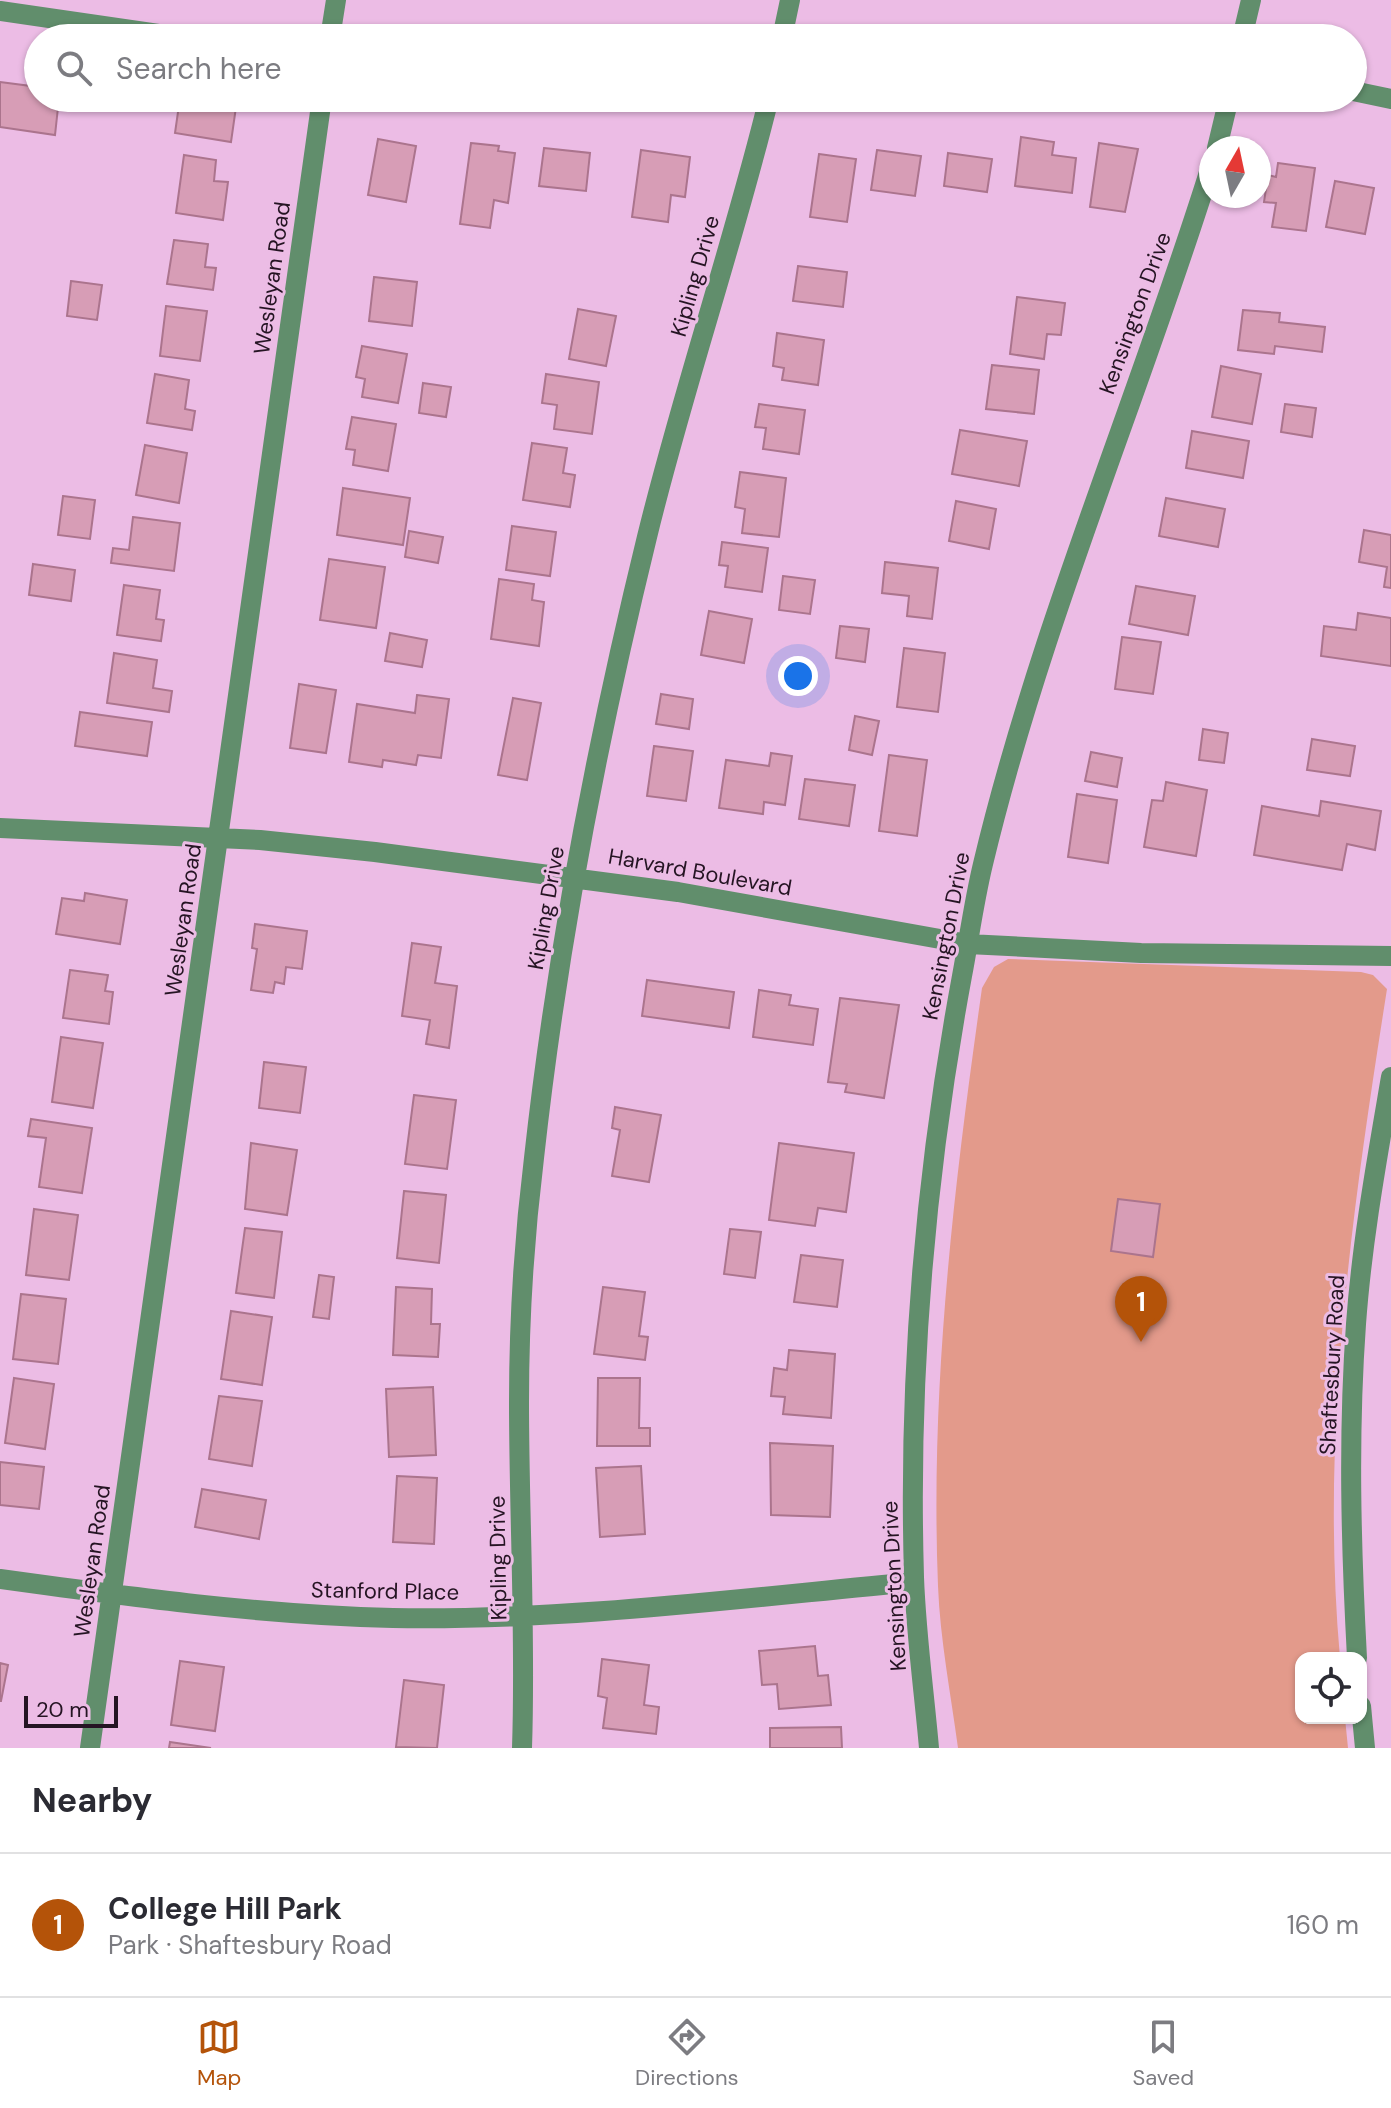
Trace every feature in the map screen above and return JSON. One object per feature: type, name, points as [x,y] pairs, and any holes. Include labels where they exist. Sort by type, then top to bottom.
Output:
[{"type":"street","points":[[332,24],[336,0]]},
{"type":"street","points":[[785,24],[790,0]]},
{"type":"street","points":[[1245,24],[1251,0]]},
{"type":"street","points":[[0,11],[90,24]]},
{"type":"street","points":[[1367,94],[1391,99]]},
{"type":"street","name":"Wesleyan Road","points":[[90,1748],[320,112]]},
{"type":"street","name":"Kipling Drive","points":[[522,1748],[519,1401],[526,1245],[548,1043],[575,876],[612,686],[648,532],[765,112]]},
{"type":"street","points":[[1220,136],[1226,112]]},
{"type":"street","name":"Kensington Drive","points":[[929,1748],[914,1582],[913,1459],[919,1303],[928,1196],[968,944],[982,866],[1051,621],[1199,200]]},
{"type":"street","name":"Harvard Boulevard","points":[[0,828],[218,839],[375,852],[575,876],[968,944],[1141,953],[1391,956]]},
{"type":"street","name":"Shaftesbury Road","points":[[1357,1652],[1350,1492],[1356,1320],[1371,1190],[1391,1077]]},
{"type":"street","name":"Stanford Place","points":[[0,1579],[290,1613],[392,1618],[523,1614],[914,1582]]},
{"type":"street","points":[[1363,1724],[1365,1748]]},
{"type":"shaded area","points":[[1008,959],[1361,972],[1373,975],[1387,989],[1351,1239],[1343,1322],[1334,1490],[1340,1652],[1295,1652],[1295,1724],[1346,1724],[1348,1748],[958,1748],[943,1647],[938,1586],[936,1511],[941,1361],[962,1137],[982,988],[994,967]]},
{"type":"building","points":[[0,82],[24,85],[24,112],[57,112],[55,135],[0,127]]},
{"type":"building","points":[[178,112],[235,112],[231,142],[175,133]]},
{"type":"building","points":[[1021,137],[1054,142],[1052,155],[1076,158],[1072,193],[1015,186]]},
{"type":"building","points":[[378,139],[416,146],[406,202],[368,195]]},
{"type":"building","points":[[471,143],[499,146],[498,151],[515,153],[508,203],[494,200],[490,228],[460,224]]},
{"type":"building","points":[[1099,143],[1138,149],[1125,212],[1090,207]]},
{"type":"building","points":[[544,148],[590,153],[586,191],[539,186]]},
{"type":"building","points":[[641,150],[690,157],[685,197],[671,195],[668,222],[632,217]]},
{"type":"building","points":[[877,150],[921,156],[915,196],[871,190]]},
{"type":"building","points":[[948,153],[992,159],[987,192],[944,186]]},
{"type":"building","points":[[819,154],[856,159],[847,222],[810,217]]},
{"type":"building","points":[[184,155],[216,160],[214,181],[228,182],[223,220],[176,213]]},
{"type":"building","points":[[1278,163],[1315,168],[1306,231],[1272,227],[1276,203],[1271,203],[1271,176],[1276,177]]},
{"type":"building","points":[[1335,181],[1374,188],[1365,234],[1326,227]]},
{"type":"building","points":[[174,240],[208,244],[205,267],[216,268],[213,290],[167,284]]},
{"type":"building","points":[[798,266],[847,272],[843,307],[793,301]]},
{"type":"building","points":[[374,277],[417,282],[412,326],[369,321]]},
{"type":"building","points":[[71,281],[102,285],[97,320],[67,316]]},
{"type":"building","points":[[1017,297],[1065,303],[1061,335],[1047,334],[1044,359],[1010,354]]},
{"type":"building","points":[[166,306],[207,311],[200,361],[160,356]]},
{"type":"building","points":[[578,309],[616,316],[606,366],[569,359]]},
{"type":"building","points":[[1243,310],[1280,313],[1279,322],[1325,327],[1322,352],[1275,346],[1274,354],[1238,350]]},
{"type":"building","points":[[777,333],[824,340],[818,385],[782,380],[784,368],[773,366]]},
{"type":"building","points":[[362,346],[407,354],[398,403],[362,397],[365,379],[356,377]]},
{"type":"building","points":[[992,365],[1039,370],[1034,414],[986,409]]},
{"type":"building","points":[[1221,366],[1261,374],[1252,424],[1212,417]]},
{"type":"building","points":[[155,374],[189,380],[185,409],[195,411],[192,430],[147,423]]},
{"type":"building","points":[[546,374],[599,382],[592,434],[554,429],[557,405],[542,403]]},
{"type":"building","points":[[423,383],[451,387],[446,417],[419,413]]},
{"type":"building","points":[[759,404],[805,410],[799,454],[763,449],[766,428],[755,427]]},
{"type":"building","points":[[1285,404],[1316,408],[1312,437],[1281,432]]},
{"type":"building","points":[[352,417],[396,424],[388,471],[353,465],[355,450],[346,449]]},
{"type":"building","points":[[960,430],[1027,441],[1019,486],[952,474]]},
{"type":"building","points":[[1192,431],[1249,441],[1243,478],[1186,468]]},
{"type":"building","points":[[532,443],[567,448],[563,473],[575,475],[570,507],[523,500]]},
{"type":"building","points":[[145,445],[187,453],[179,503],[136,495]]},
{"type":"building","points":[[740,472],[786,478],[779,537],[742,533],[745,509],[735,507]]},
{"type":"building","points":[[343,488],[410,498],[403,545],[337,535]]},
{"type":"building","points":[[63,496],[95,500],[90,539],[58,535]]},
{"type":"building","points":[[1166,498],[1225,509],[1218,547],[1159,536]]},
{"type":"building","points":[[956,501],[996,509],[989,549],[949,541]]},
{"type":"building","points":[[133,517],[180,523],[174,571],[111,563],[113,548],[129,550]]},
{"type":"building","points":[[512,526],[556,532],[550,576],[506,570]]},
{"type":"building","points":[[1364,530],[1391,535],[1391,588],[1384,587],[1387,567],[1359,562]]},
{"type":"building","points":[[409,531],[443,537],[438,563],[405,557]]},
{"type":"building","points":[[722,542],[768,548],[762,592],[725,587],[728,566],[719,565]]},
{"type":"building","points":[[329,559],[385,567],[376,628],[320,620]]},
{"type":"building","points":[[885,562],[938,568],[932,619],[907,616],[909,596],[882,593]]},
{"type":"building","points":[[33,564],[75,570],[71,601],[29,595]]},
{"type":"building","points":[[783,576],[815,580],[810,614],[779,610]]},
{"type":"building","points":[[499,579],[534,584],[532,600],[544,602],[539,646],[491,639]]},
{"type":"building","points":[[124,585],[160,590],[156,619],[164,620],[161,641],[117,635]]},
{"type":"building","points":[[1136,586],[1195,596],[1188,635],[1129,624]]},
{"type":"building","points":[[709,611],[752,619],[744,663],[701,655]]},
{"type":"building","points":[[1358,613],[1391,618],[1391,666],[1321,656],[1324,626],[1356,630]]},
{"type":"building","points":[[840,626],[869,629],[865,662],[836,658]]},
{"type":"building","points":[[390,633],[427,640],[422,667],[385,661]]},
{"type":"building","points":[[1122,637],[1161,642],[1153,694],[1115,689]]},
{"type":"building","points":[[904,648],[945,653],[938,712],[897,707]]},
{"type":"building","points":[[114,653],[157,660],[153,688],[172,691],[169,712],[107,703]]},
{"type":"building","points":[[299,684],[336,690],[326,753],[290,748]]},
{"type":"building","points":[[661,694],[693,699],[689,729],[656,724]]},
{"type":"building","points":[[417,695],[449,699],[441,758],[418,755],[416,765],[383,760],[382,767],[349,762],[357,704],[415,713]]},
{"type":"building","points":[[513,698],[541,703],[527,780],[498,775]]},
{"type":"building","points":[[80,712],[152,722],[147,756],[75,746]]},
{"type":"building","points":[[855,716],[879,721],[872,755],[849,750]]},
{"type":"building","points":[[1203,729],[1228,733],[1224,763],[1199,760]]},
{"type":"building","points":[[1312,739],[1355,746],[1350,776],[1307,770]]},
{"type":"building","points":[[654,746],[693,751],[686,801],[647,796]]},
{"type":"building","points":[[1091,752],[1122,758],[1117,787],[1085,781]]},
{"type":"building","points":[[771,753],[792,756],[785,805],[764,802],[763,814],[719,808],[726,760],[769,766]]},
{"type":"building","points":[[889,755],[927,760],[917,836],[879,831]]},
{"type":"building","points":[[805,779],[855,785],[849,826],[799,819]]},
{"type":"building","points":[[1166,782],[1207,790],[1196,856],[1144,847],[1152,800],[1163,801]]},
{"type":"building","points":[[1077,794],[1117,800],[1108,863],[1068,857]]},
{"type":"building","points":[[1321,801],[1381,811],[1375,850],[1347,844],[1342,870],[1254,855],[1262,806],[1319,816]]},
{"type":"building","points":[[85,893],[127,900],[120,944],[56,934],[62,898],[84,901]]},
{"type":"building","points":[[255,924],[307,931],[302,969],[286,967],[284,984],[275,982],[273,993],[251,990],[257,949],[252,948]]},
{"type":"building","points":[[412,943],[441,947],[435,983],[457,986],[449,1048],[426,1044],[430,1020],[402,1016]]},
{"type":"building","points":[[70,970],[108,975],[105,991],[113,992],[109,1024],[63,1018]]},
{"type":"building","points":[[647,980],[734,992],[729,1028],[642,1016]]},
{"type":"building","points":[[759,990],[791,995],[789,1005],[818,1009],[813,1045],[753,1037]]},
{"type":"building","points":[[840,998],[899,1005],[884,1098],[845,1092],[847,1084],[828,1082]]},
{"type":"building","points":[[61,1037],[103,1043],[93,1108],[52,1102]]},
{"type":"building","points":[[264,1062],[306,1067],[300,1113],[259,1108]]},
{"type":"building","points":[[414,1095],[456,1100],[447,1169],[405,1164]]},
{"type":"building","points":[[615,1107],[661,1115],[649,1182],[612,1176],[620,1130],[612,1128]]},
{"type":"building","points":[[31,1119],[92,1128],[82,1193],[39,1187],[46,1138],[28,1136]]},
{"type":"building","points":[[251,1143],[297,1150],[287,1215],[245,1209]]},
{"type":"building","points":[[779,1143],[854,1153],[846,1212],[818,1208],[815,1226],[769,1220]]},
{"type":"building","points":[[404,1191],[446,1195],[439,1263],[397,1258]]},
{"type":"building","points":[[1118,1199],[1160,1204],[1153,1257],[1111,1251]]},
{"type":"building","points":[[34,1209],[78,1215],[69,1280],[26,1275]]},
{"type":"building","points":[[245,1228],[282,1232],[274,1298],[236,1293]]},
{"type":"building","points":[[730,1229],[761,1232],[755,1278],[724,1274]]},
{"type":"building","points":[[801,1255],[843,1260],[837,1307],[794,1302]]},
{"type":"building","points":[[319,1275],[334,1277],[329,1319],[313,1317]]},
{"type":"building","points":[[396,1287],[432,1289],[431,1324],[440,1324],[438,1357],[393,1355]]},
{"type":"building","points":[[603,1287],[645,1292],[639,1336],[648,1337],[645,1360],[594,1354]]},
{"type":"building","points":[[21,1294],[66,1299],[58,1364],[13,1359]]},
{"type":"building","points":[[231,1311],[272,1317],[262,1385],[221,1379]]},
{"type":"building","points":[[789,1350],[835,1354],[831,1418],[783,1414],[785,1397],[771,1396],[774,1368],[787,1370]]},
{"type":"building","points":[[14,1378],[54,1384],[45,1449],[5,1443]]},
{"type":"building","points":[[598,1378],[640,1378],[639,1428],[650,1428],[650,1446],[597,1446]]},
{"type":"building","points":[[433,1387],[436,1455],[389,1457],[386,1389]]},
{"type":"building","points":[[219,1396],[262,1401],[252,1466],[209,1459]]},
{"type":"building","points":[[770,1443],[833,1446],[830,1517],[771,1515]]},
{"type":"building","points":[[0,1462],[44,1467],[39,1509],[0,1505]]},
{"type":"building","points":[[641,1466],[645,1534],[600,1537],[596,1468]]},
{"type":"building","points":[[397,1476],[437,1478],[434,1544],[393,1542]]},
{"type":"building","points":[[202,1489],[266,1500],[259,1539],[195,1527]]},
{"type":"building","points":[[815,1646],[818,1676],[828,1675],[831,1705],[779,1709],[777,1684],[762,1685],[759,1651]]},
{"type":"building","points":[[602,1659],[649,1665],[644,1705],[659,1707],[656,1734],[603,1728],[607,1698],[598,1696]]},
{"type":"building","points":[[180,1661],[224,1667],[215,1731],[171,1725]]},
{"type":"building","points":[[0,1663],[8,1665],[1,1701],[0,1701]]},
{"type":"building","points":[[404,1680],[444,1685],[437,1748],[396,1747]]},
{"type":"building","points":[[841,1727],[842,1748],[770,1748],[770,1728]]},
{"type":"building","points":[[170,1742],[211,1748],[169,1748]]},
{"type":"place","name":"College Hill Park","points":[[1141,1342]]}]
